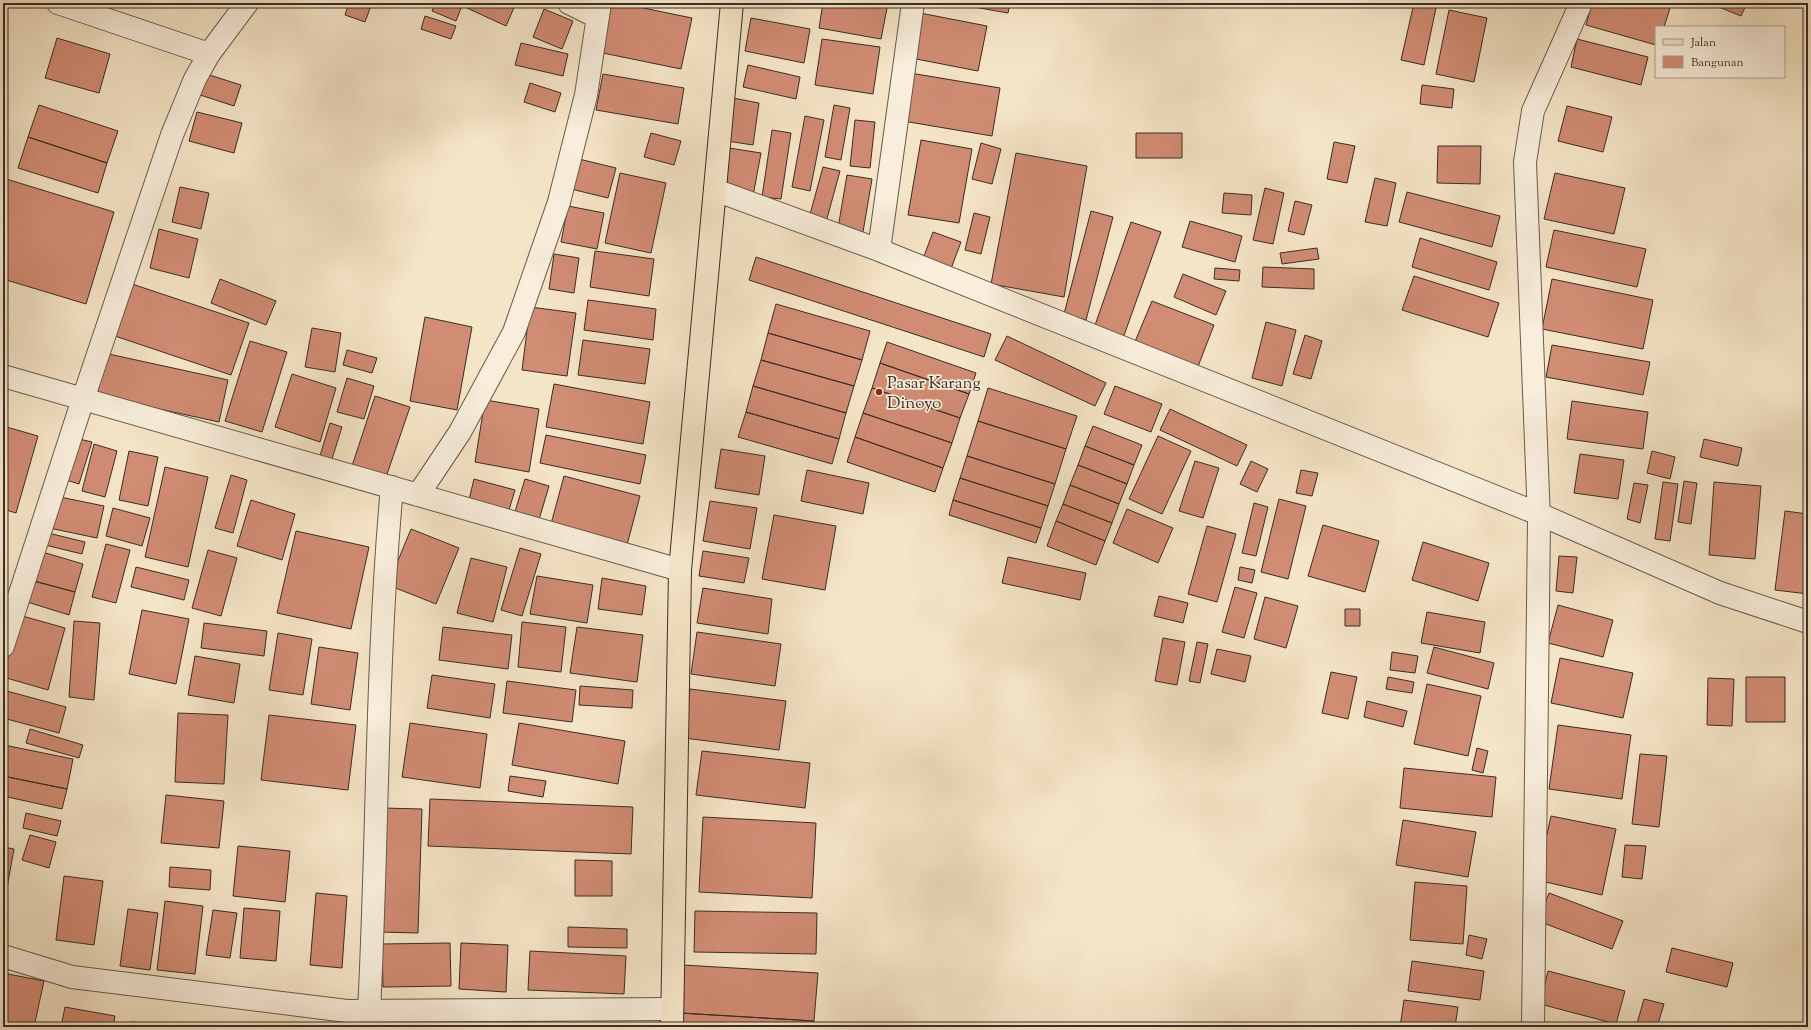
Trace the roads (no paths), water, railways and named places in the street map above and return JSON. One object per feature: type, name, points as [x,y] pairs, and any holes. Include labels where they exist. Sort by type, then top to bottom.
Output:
[{"type":"main road","points":[[672,1018],[680,570],[732,3]]},
{"type":"street","points":[[58,3],[209,54]]},
{"type":"street","points":[[3,646],[83,399],[172,136],[195,78],[209,54],[247,3]]},
{"type":"street","points":[[418,495],[460,432],[514,332],[559,202],[586,95],[599,10],[569,3]]},
{"type":"street","points":[[879,250],[913,3]]},
{"type":"street","points":[[1533,1027],[1539,514],[1526,162],[1533,111],[1581,3]]},
{"type":"street","points":[[715,190],[879,250],[1539,514],[1720,593],[1808,622]]},
{"type":"street","points":[[3,376],[680,570]]},
{"type":"street","points":[[369,1012],[374,912],[375,822],[385,567],[392,487]]},
{"type":"street","points":[[3,956],[72,977],[339,1010],[369,1012],[672,1018]]},
{"type":"place","name":"Pasar Karang Dinoyo","points":[[879,392]]}]
